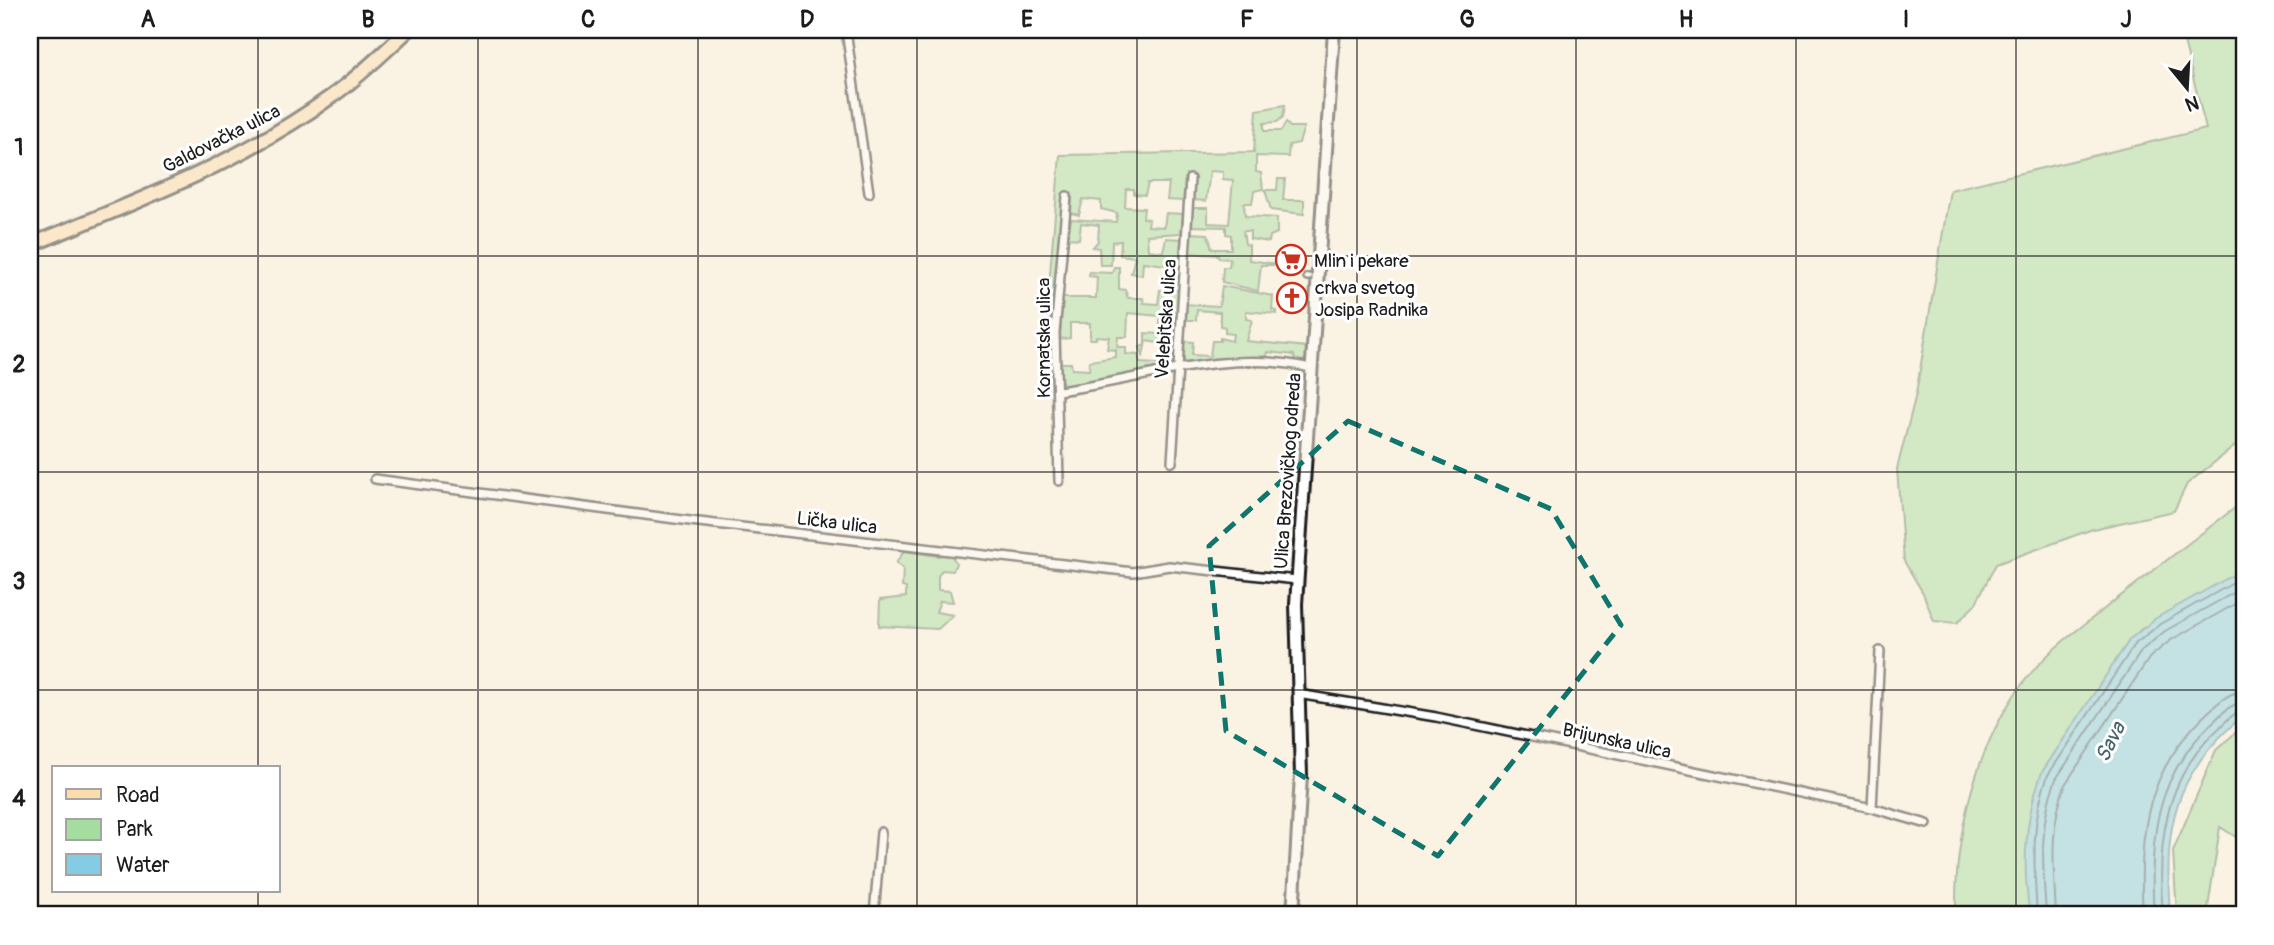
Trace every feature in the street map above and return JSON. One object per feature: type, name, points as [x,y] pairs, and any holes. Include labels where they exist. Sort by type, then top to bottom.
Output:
[{"type":"main road","name":"Galdovačka ulica","points":[[30,245],[154,194],[254,146],[333,95],[408,30]]},
{"type":"main road","name":"Ulica Brezovičkog odreda","points":[[1293,915],[1301,775],[1297,580],[1334,30]]},
{"type":"street","points":[[846,30],[869,193]]},
{"type":"street","name":"Velebitska ulica","points":[[1172,462],[1190,179]]},
{"type":"street","name":"Kornatska ulica","points":[[1059,481],[1055,333],[1067,196]]},
{"type":"street","points":[[1058,391],[1177,371],[1202,364],[1258,360],[1279,361],[1311,369]]},
{"type":"street","name":"Lička ulica","points":[[375,479],[690,521],[1120,570],[1169,566],[1297,580]]},
{"type":"street","points":[[1872,808],[1880,651]]},
{"type":"street","name":"Brijunska ulica","points":[[1298,694],[1436,717],[1664,767],[1872,808],[1927,824]]},
{"type":"street","points":[[874,915],[880,832]]},
{"type":"highlighted area","points":[[1348,421],[1551,509],[1621,625],[1438,856],[1226,731],[1209,546]]},
{"type":"green space","points":[[2181,30],[2244,30],[2244,439],[2187,484],[2174,511],[2093,529],[1996,564],[1975,605],[1957,623],[1934,621],[1923,593],[1904,561],[1897,469],[1916,394],[1950,190],[2206,129]]},
{"type":"green space","points":[[1285,105],[1283,117],[1277,122],[1264,123],[1264,131],[1281,131],[1286,122],[1290,127],[1304,127],[1299,143],[1289,145],[1288,157],[1256,156],[1256,172],[1261,173],[1263,189],[1254,191],[1252,203],[1244,203],[1245,216],[1277,218],[1277,233],[1270,236],[1269,242],[1250,239],[1250,231],[1243,231],[1245,244],[1249,245],[1249,260],[1284,265],[1261,265],[1258,291],[1222,282],[1223,267],[1229,267],[1230,259],[1219,258],[1218,255],[1188,253],[1189,233],[1208,234],[1212,249],[1231,249],[1231,235],[1226,234],[1226,227],[1190,226],[1190,208],[1208,208],[1208,223],[1229,224],[1233,180],[1223,179],[1223,172],[1210,171],[1206,201],[1191,200],[1194,176],[1186,174],[1183,201],[1167,200],[1169,183],[1148,183],[1145,195],[1134,194],[1134,189],[1126,189],[1125,207],[1144,208],[1143,218],[1149,219],[1148,226],[1164,227],[1166,213],[1183,214],[1181,233],[1147,235],[1148,250],[1163,252],[1166,238],[1181,239],[1179,279],[1164,279],[1166,265],[1143,262],[1142,275],[1131,273],[1135,257],[1120,255],[1121,241],[1112,242],[1111,265],[1100,265],[1099,248],[1093,247],[1098,241],[1099,225],[1081,223],[1079,239],[1068,238],[1071,219],[1116,222],[1117,213],[1101,209],[1101,201],[1083,199],[1079,215],[1071,213],[1072,199],[1066,198],[1054,297],[1048,297],[1060,155],[1254,152],[1257,110]]},
{"type":"green space","points":[[1278,179],[1285,179],[1283,200],[1304,200],[1304,214],[1271,210],[1265,190],[1277,190]]},
{"type":"green space","points":[[1114,267],[1119,267],[1119,289],[1125,290],[1128,298],[1143,298],[1144,303],[1158,304],[1160,290],[1178,290],[1176,325],[1160,324],[1160,316],[1128,313],[1127,337],[1118,337],[1117,347],[1126,347],[1126,354],[1138,355],[1140,363],[1157,364],[1163,359],[1164,344],[1146,341],[1143,356],[1140,347],[1145,345],[1145,333],[1159,334],[1159,327],[1174,328],[1174,332],[1165,333],[1165,338],[1175,339],[1173,365],[1065,386],[1061,380],[1060,363],[1071,363],[1072,369],[1089,370],[1090,361],[1116,357],[1116,350],[1107,349],[1109,337],[1096,336],[1096,339],[1090,339],[1090,323],[1070,323],[1070,338],[1060,339],[1062,298],[1096,298],[1097,277],[1089,276],[1089,272],[1112,273]]},
{"type":"green space","points":[[1222,286],[1273,296],[1272,310],[1277,311],[1277,314],[1246,311],[1246,319],[1252,320],[1246,341],[1307,347],[1307,359],[1296,363],[1294,355],[1268,352],[1266,359],[1226,358],[1184,364],[1182,341],[1193,342],[1192,355],[1210,356],[1212,341],[1220,341],[1220,338],[1232,341],[1233,334],[1225,333],[1225,327],[1220,326],[1220,312],[1197,310],[1196,320],[1184,320],[1184,304],[1219,306]]},
{"type":"green space","points":[[2244,501],[2244,569],[2140,630],[2034,794],[2026,857],[2030,915],[1956,915],[1960,845],[1977,773],[1990,739],[2027,678],[2065,640]]},
{"type":"green space","points":[[904,551],[937,556],[951,554],[956,563],[953,571],[942,570],[938,576],[938,590],[950,591],[953,602],[940,601],[936,612],[953,615],[938,629],[879,626],[880,600],[906,597],[906,588],[902,587],[903,569],[896,563]]},
{"type":"green space","points":[[2244,725],[2244,842],[2220,827],[2207,915],[2177,915],[2173,851],[2216,750]]},
{"type":"water","name":"Sava","points":[[2244,569],[2244,715],[2201,759],[2187,781],[2178,804],[2169,855],[2170,915],[2030,915],[2026,879],[2027,842],[2032,807],[2042,772],[2130,639],[2156,618]]},
{"type":"place","name":"Mlin i pekare","points":[[1291,260]]},
{"type":"place","name":"crkva svetog Josipa Radnika","points":[[1292,298]]}]
